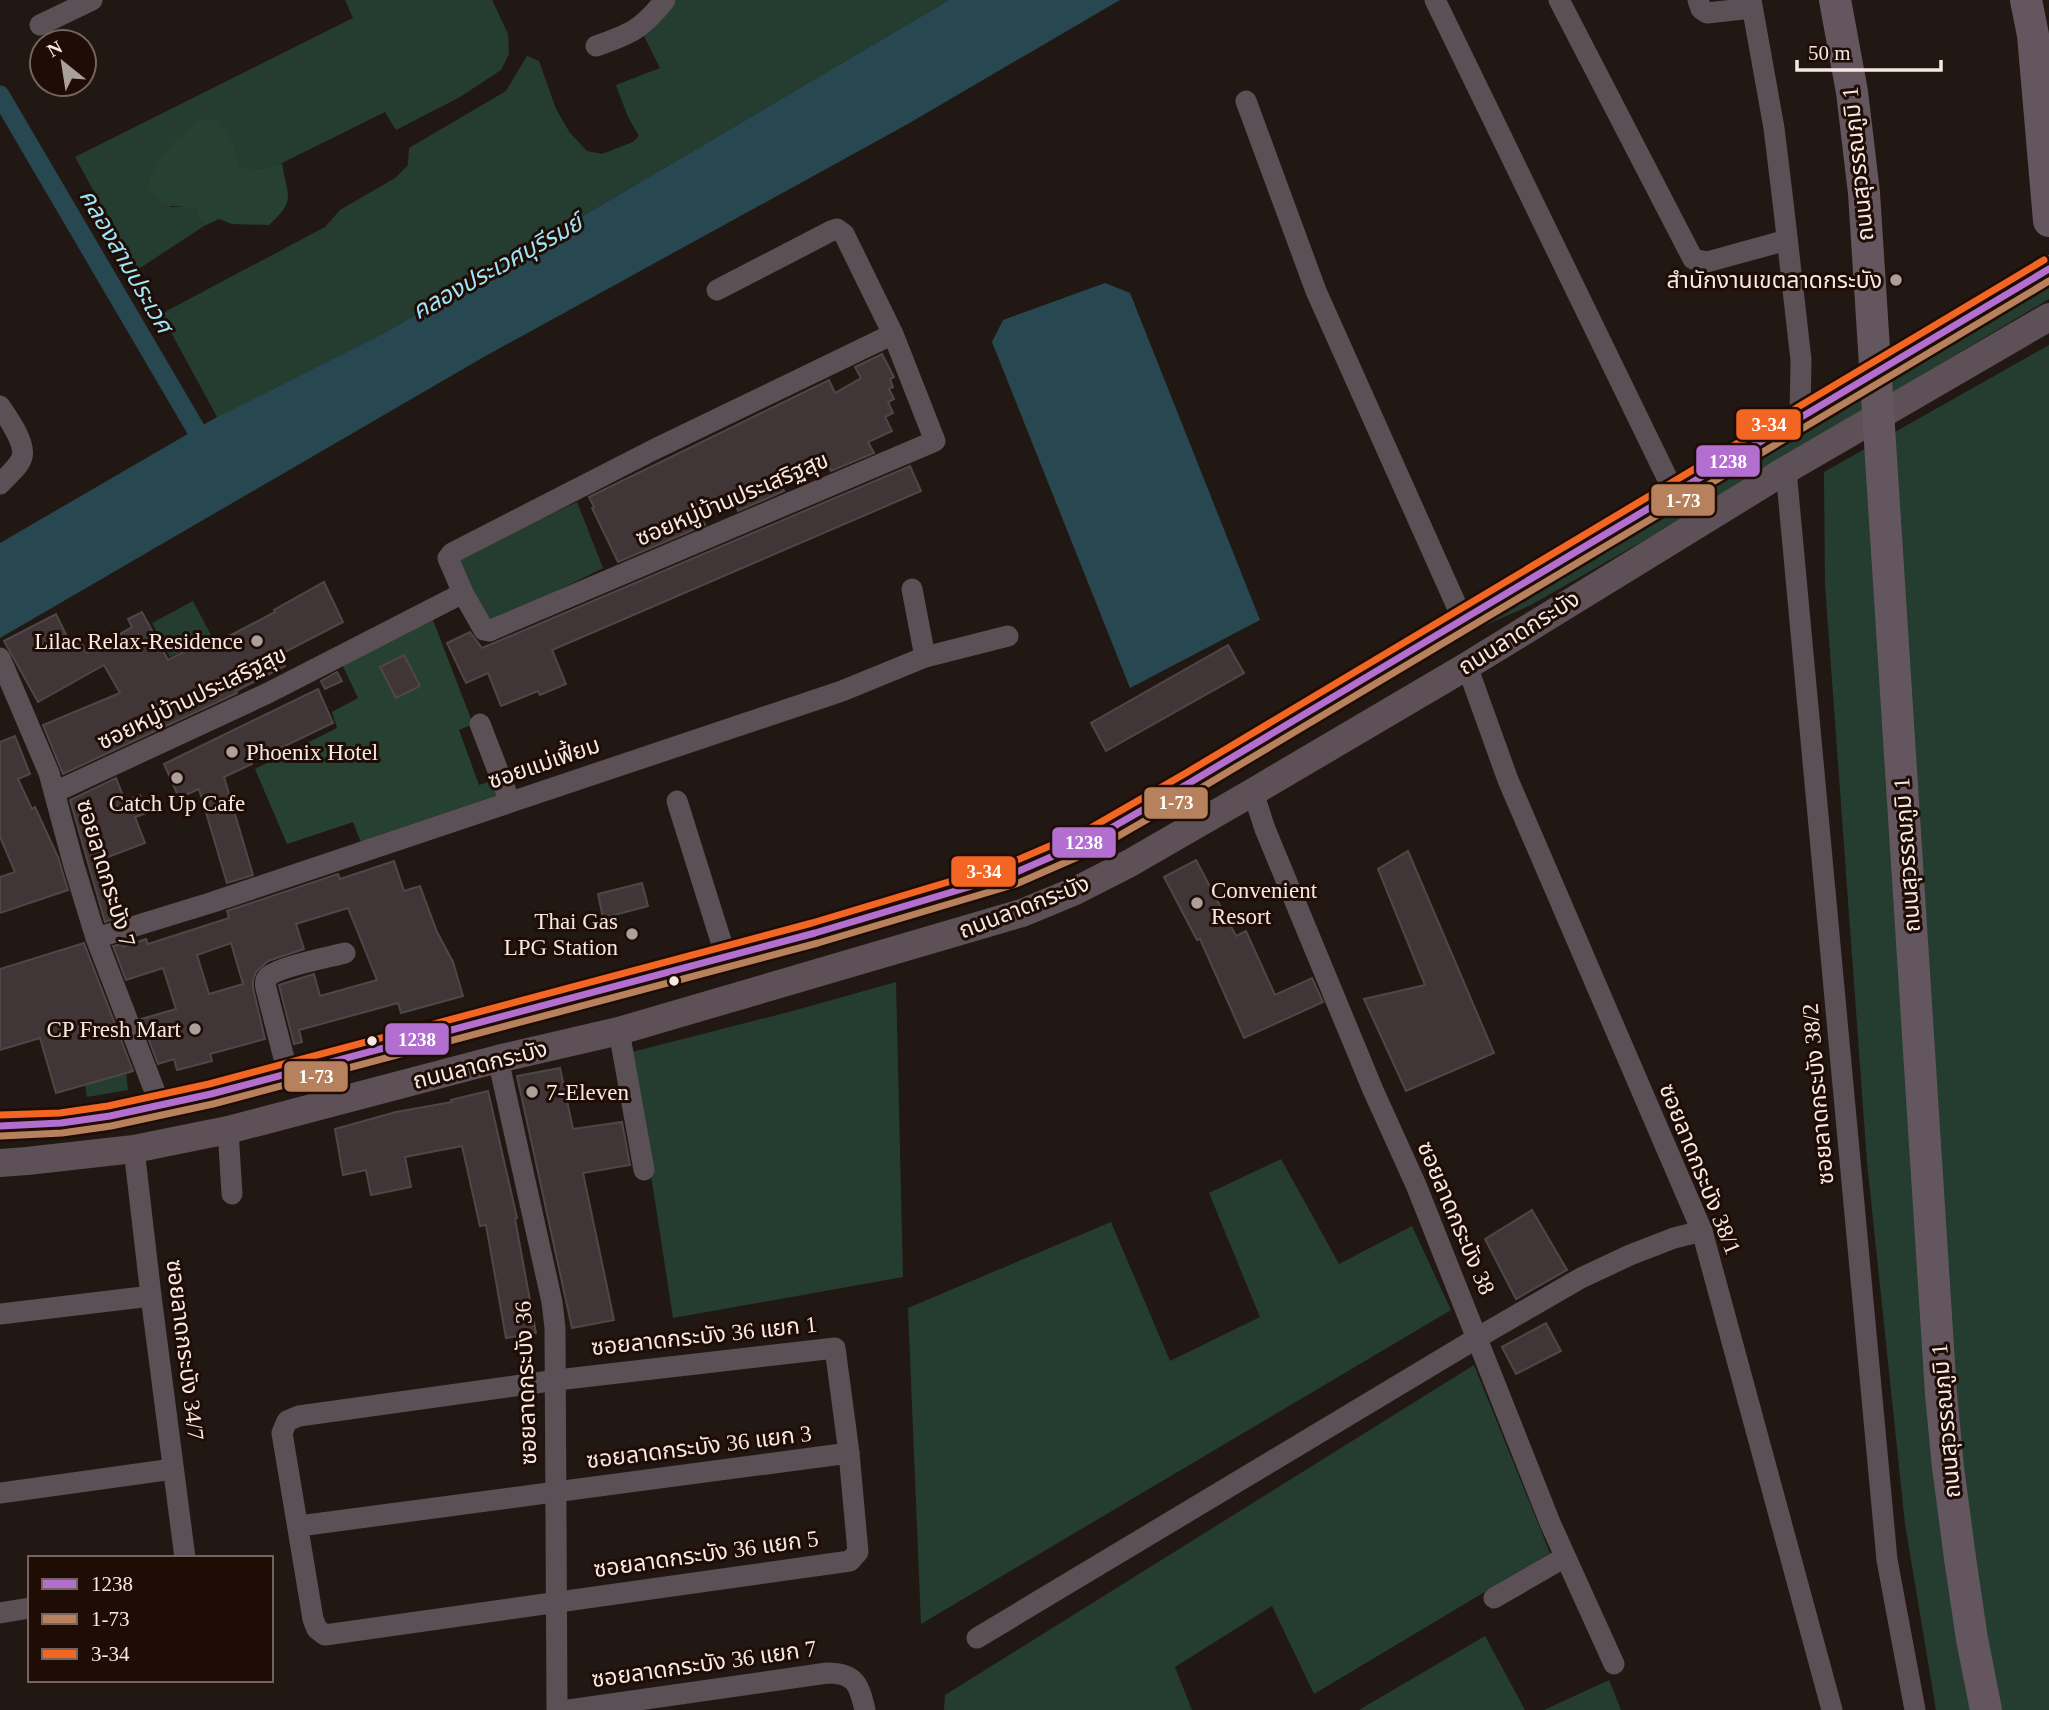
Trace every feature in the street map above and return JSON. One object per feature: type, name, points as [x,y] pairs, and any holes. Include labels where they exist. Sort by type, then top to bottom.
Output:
[{"type":"highway","name":"ถนนสุวรรณภูมิ 1","points":[[1835,0],[1852,92],[1864,193],[1941,1394],[1960,1558],[1986,1710]]},
{"type":"highway","points":[[2026,0],[2033,35],[2049,221]]},
{"type":"main road","name":"ถนนลาดกระบัง","points":[[0,1126],[61,1123],[110,1116],[211,1094],[827,929],[962,890],[1051,858],[1133,816],[2049,269]]},
{"type":"main road","name":"ถนนลาดกระบัง","points":[[0,1163],[134,1149],[228,1130],[498,1059],[619,1031],[1022,913],[1076,891],[1130,863],[1467,666],[1786,470],[2049,317]]},
{"type":"main road","points":[[1298,717],[1321,750]]},
{"type":"main road","points":[[491,1019],[498,1059]]},
{"type":"street","points":[[40,25],[92,0]]},
{"type":"street","points":[[596,46],[630,34],[651,18],[665,0]]},
{"type":"street","points":[[1435,0],[1674,492]]},
{"type":"street","points":[[1559,0],[1693,259],[1707,262],[1787,240]]},
{"type":"street","points":[[1698,0],[1701,9],[1707,13],[1751,4],[1774,128],[1801,360],[1800,417]]},
{"type":"street","points":[[1246,101],[1316,291],[1463,620]]},
{"type":"street","name":"ซอยหมู่บ้านประเสริฐสุข","points":[[717,290],[837,229],[844,233],[893,334],[935,441],[489,631],[481,628],[448,558],[452,553],[653,450],[893,334]]},
{"type":"street","points":[[0,406],[16,433],[22,456],[18,465],[0,484],[0,498]]},
{"type":"street","name":"ซอยลาดกระบัง 38/2","points":[[1786,470],[1887,1560],[1915,1710]]},
{"type":"street","points":[[912,589],[925,657]]},
{"type":"street","name":"ซอยหมู่บ้านประเสริฐสุข","points":[[55,792],[268,693],[463,593]]},
{"type":"street","name":"ซอยแม่เฟี้ยม","points":[[96,938],[179,913],[842,691],[925,657],[1008,636]]},
{"type":"street","name":"ซอยลาดกระบัง 7","points":[[0,658],[49,773],[96,938],[160,1105]]},
{"type":"street","name":"ซอยลาดกระบัง 38/1","points":[[1467,666],[1513,792],[1702,1231],[1832,1710]]},
{"type":"street","points":[[480,724],[510,802]]},
{"type":"street","name":"ซอยลาดกระบัง 38","points":[[1253,792],[1291,893],[1373,1090],[1416,1185],[1551,1525],[1614,1664]]},
{"type":"street","points":[[677,801],[726,957]]},
{"type":"street","points":[[288,1074],[265,981],[281,970],[345,953]]},
{"type":"street","points":[[619,1031],[644,1170]]},
{"type":"street","name":"ซอยลาดกระบัง 36","points":[[498,1059],[552,1302],[557,1380],[557,1710]]},
{"type":"street","points":[[228,1130],[232,1194]]},
{"type":"street","name":"ซอยลาดกระบัง 34/7","points":[[134,1149],[185,1556]]},
{"type":"street","points":[[977,1638],[1581,1278],[1630,1255],[1674,1238],[1702,1231]]},
{"type":"street","points":[[0,1314],[151,1296]]},
{"type":"street","name":"ซอยลาดกระบัง 36 แยก 1","points":[[557,1380],[835,1348],[849,1453]]},
{"type":"street","points":[[299,1527],[282,1433],[287,1421],[299,1416],[557,1380]]},
{"type":"street","name":"ซอยลาดกระบัง 36 แยก 3","points":[[299,1527],[849,1453]]},
{"type":"street","name":"ซอยลาดกระบัง 36 แยก 5","points":[[299,1527],[313,1619],[317,1629],[325,1635],[850,1561],[858,1552],[849,1453]]},
{"type":"street","points":[[0,1493],[173,1469]]},
{"type":"street","points":[[1494,1598],[1565,1557]]},
{"type":"street","points":[[0,1613],[28,1608]]},
{"type":"street","name":"ซอยลาดกระบัง 36 แยก 7","points":[[569,1710],[827,1673],[849,1676],[857,1684],[865,1710]]},
{"type":"green space","points":[[345,0],[492,0],[508,34],[509,54],[501,70],[460,97],[396,130],[385,112],[282,163],[260,169],[238,167],[235,147],[170,207],[193,207],[204,226],[137,270],[75,157],[353,18]]},
{"type":"green space","points":[[673,0],[949,0],[388,331],[217,417],[161,314],[325,227],[340,210],[395,178],[408,165],[409,148],[506,91],[527,56],[539,61],[556,109],[570,133],[587,151],[602,154],[633,142],[639,136],[628,117],[616,85],[660,68],[643,34]]},
{"type":"green space","points":[[199,120],[218,120],[235,147],[239,167],[260,169],[282,163],[287,203],[269,225],[232,224],[219,219],[204,226],[193,207],[166,204],[157,198],[148,185],[157,163],[175,141]]},
{"type":"green space","points":[[2049,287],[2049,299],[1650,537],[1531,605],[1459,637]]},
{"type":"green space","points":[[2049,345],[2049,1710],[1936,1710],[1905,1524],[1867,1162],[1825,584],[1824,472]]},
{"type":"green space","points":[[577,502],[603,568],[491,624],[455,559]]},
{"type":"green space","points":[[193,601],[212,637],[170,657],[152,623]]},
{"type":"green space","points":[[431,615],[473,724],[459,730],[479,785],[494,780],[502,798],[362,845],[353,822],[287,844],[255,769],[337,728],[332,712],[358,698],[340,660]]},
{"type":"green space","points":[[896,982],[903,1277],[673,1318],[632,1052]]},
{"type":"green space","points":[[126,1072],[128,1090],[87,1097],[85,1085]]},
{"type":"green space","points":[[1281,1159],[1339,1264],[1412,1226],[1451,1310],[921,1624],[908,1308],[1111,1222],[1170,1361],[1260,1317],[1209,1193]]},
{"type":"green space","points":[[1474,1365],[1550,1553],[1314,1694],[1272,1606],[1175,1667],[1192,1710],[944,1710],[945,1695]]},
{"type":"green space","points":[[1485,1636],[1525,1710],[1359,1710]]},
{"type":"green space","points":[[1609,1680],[1621,1710],[1544,1710]]},
{"type":"water","name":"คลองประเวศบุรีรมย์","points":[[949,0],[1120,0],[906,125],[482,358],[0,638],[0,543],[217,417],[388,331]]},
{"type":"water","points":[[1105,283],[1130,293],[1260,620],[1130,688],[992,342],[1003,320]]},
{"type":"building","points":[[882,354],[894,377],[890,379],[893,387],[889,389],[894,399],[888,402],[893,413],[885,417],[892,431],[868,442],[874,453],[831,471],[824,456],[794,470],[796,474],[779,482],[784,491],[738,511],[733,499],[700,514],[705,525],[618,562],[589,497],[829,380],[835,393],[861,378],[855,367]]},
{"type":"building","points":[[910,466],[921,491],[552,650],[566,684],[540,695],[538,691],[501,706],[488,673],[466,683],[447,643],[470,632],[482,648]]},
{"type":"building","points":[[324,582],[343,622],[279,655],[285,666],[236,691],[237,693],[63,774],[43,725],[120,693],[104,665],[38,702],[4,641],[56,614],[72,647],[81,642],[87,653],[132,627],[128,619],[142,612],[168,660],[209,639],[212,644],[235,633]]},
{"type":"building","points":[[1228,645],[1244,673],[1106,751],[1091,723]]},
{"type":"building","points":[[404,655],[420,686],[396,698],[380,667]]},
{"type":"building","points":[[337,672],[342,681],[325,689],[321,681]]},
{"type":"building","name":"Phoenix Hotel","points":[[318,689],[333,723],[224,777],[253,875],[227,883],[199,789],[179,798],[164,764]]},
{"type":"building","points":[[15,736],[30,774],[18,779],[32,809],[35,807],[58,857],[68,890],[0,913],[0,877],[15,872],[0,837],[0,742]]},
{"type":"building","points":[[116,778],[125,801],[140,795],[147,813],[135,817],[145,843],[100,860],[116,918],[105,922],[70,800]]},
{"type":"building","points":[[1408,851],[1494,1053],[1406,1091],[1364,999],[1425,985],[1378,869]]},
{"type":"building","points":[[1196,860],[1236,936],[1246,931],[1275,995],[1312,978],[1323,1002],[1244,1038],[1200,939],[1197,940],[1164,877]]},
{"type":"building","points":[[394,861],[404,891],[420,886],[437,932],[453,962],[463,996],[401,1013],[398,1003],[299,1030],[302,1042],[294,1044],[279,985],[314,974],[320,996],[377,980],[348,908],[296,924],[304,949],[268,961],[256,972],[253,988],[265,1039],[210,1054],[212,1061],[177,1070],[174,1059],[158,1064],[141,1019],[176,1009],[163,968],[126,980],[113,946],[122,944],[123,947],[146,939],[148,944],[229,918],[227,911],[338,874],[340,879]],"holes":[[[231,943],[243,984],[209,994],[197,955]]]},
{"type":"building","points":[[642,883],[648,906],[603,918],[598,894]]},
{"type":"building","points":[[84,943],[133,1071],[56,1093],[40,1038],[0,1050],[0,969]]},
{"type":"building","points":[[560,1068],[573,1129],[622,1122],[630,1165],[583,1173],[614,1320],[572,1328],[517,1076]]},
{"type":"building","points":[[488,1091],[517,1218],[515,1219],[536,1333],[506,1338],[486,1225],[480,1226],[462,1146],[405,1157],[411,1187],[371,1195],[366,1170],[343,1175],[335,1129]]},
{"type":"building","points":[[1532,1210],[1567,1270],[1516,1299],[1485,1239]]},
{"type":"building","points":[[1546,1323],[1561,1351],[1516,1374],[1502,1347]]},
{"type":"waterway","name":"คลองสามประเวศ","points":[[0,95],[208,450]]},
{"type":"transit line","name":"3-34","points":[[0,1115],[60,1113],[108,1106],[209,1084],[812,923],[1008,864],[1087,830],[1186,773],[2044,260]]},
{"type":"transit line","name":"1238","points":[[0,1126],[61,1123],[110,1116],[211,1094],[815,933],[1012,874],[1092,839],[1191,782],[2049,269]]},
{"type":"transit line","name":"1-73","points":[[1,1136],[62,1133],[111,1126],[213,1104],[818,943],[1016,884],[1096,849],[1196,791],[2049,281]]},
{"type":"place","name":"สำนักงานเขตลาดกระบัง","points":[[1896,280]]},
{"type":"place","name":"Lilac Relax-Residence","points":[[257,641]]},
{"type":"place","name":"Phoenix Hotel","points":[[232,752]]},
{"type":"place","name":"Catch Up Cafe","points":[[177,778]]},
{"type":"place","name":"Convenient Resort","points":[[1197,903]]},
{"type":"place","name":"Thai Gas LPG Station","points":[[632,934]]},
{"type":"place","name":"CP Fresh Mart","points":[[195,1029]]},
{"type":"place","name":"7-Eleven","points":[[532,1092]]}]
